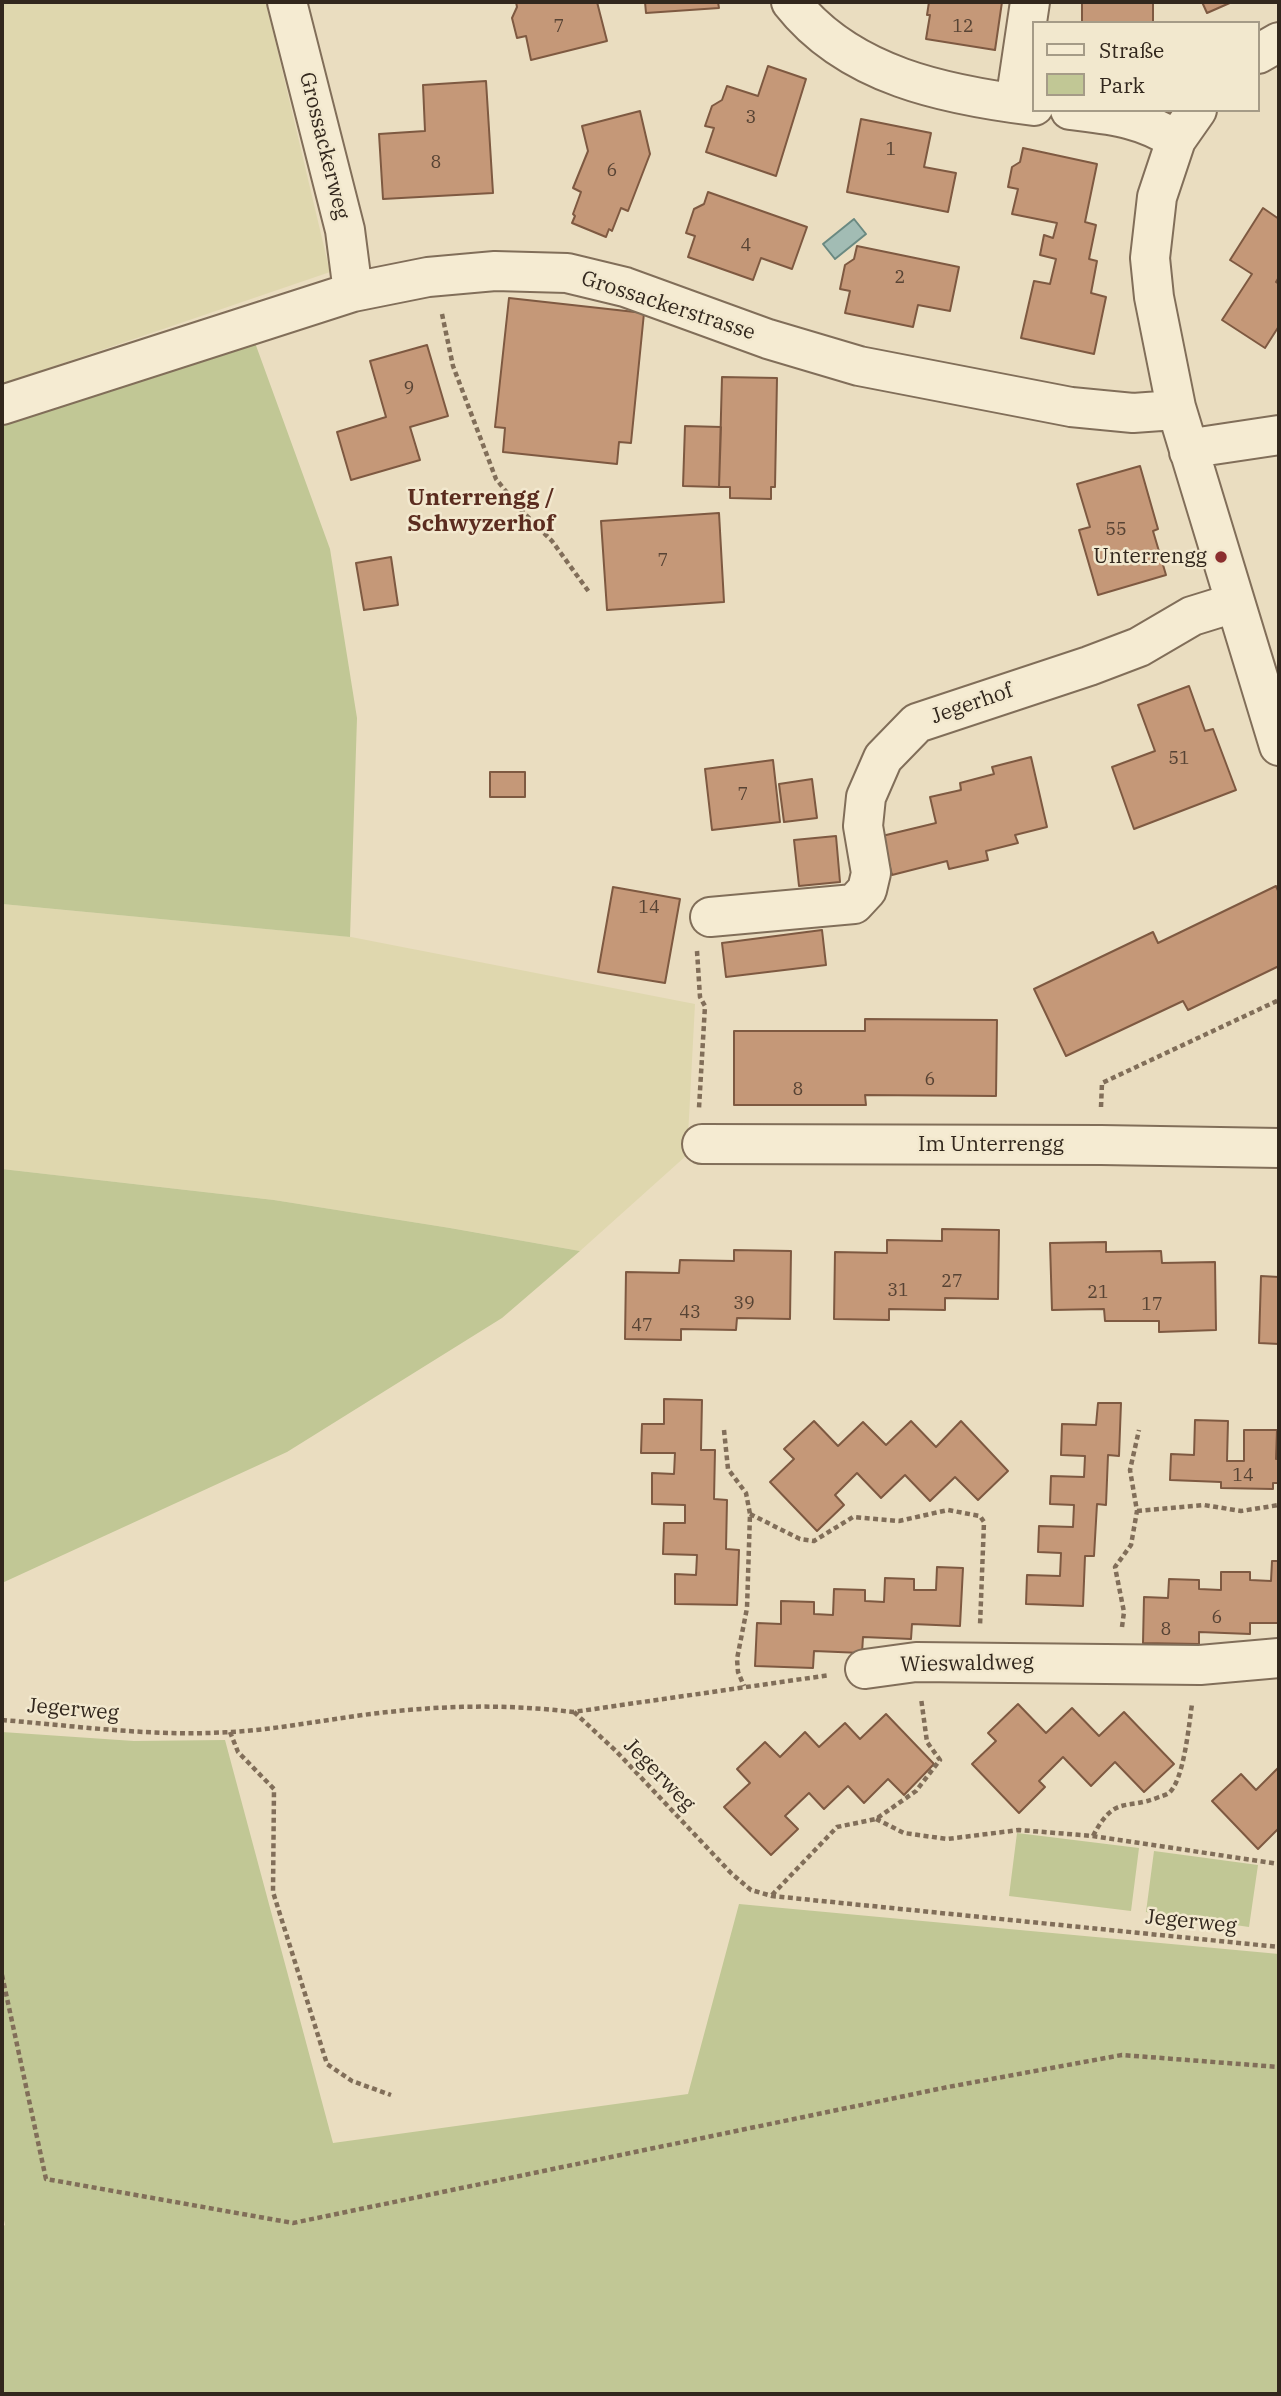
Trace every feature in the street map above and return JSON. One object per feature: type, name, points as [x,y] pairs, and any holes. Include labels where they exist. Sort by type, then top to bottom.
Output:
[{"type":"street","name":"Grossackerweg","points":[[287,2],[345,230],[353,292]]},
{"type":"street","points":[[791,2],[825,37],[873,68],[940,90],[1024,104],[1030,2]]},
{"type":"street","points":[[1260,53],[1279,42]]},
{"type":"street","points":[[1085,112],[1155,126],[1186,125],[1157,197],[1150,258],[1154,297],[1176,407],[1279,746]]},
{"type":"street","name":"Grossackerstrasse","points":[[2,405],[353,292],[428,276],[495,271],[567,273],[625,287],[768,340],[859,366],[1071,407],[1133,413],[1176,407]]},
{"type":"street","points":[[1189,452],[1206,446],[1279,435]]},
{"type":"street","name":"Jegerhof","points":[[710,917],[854,904],[867,890],[871,873],[863,826],[866,796],[883,758],[916,723],[1090,666],[1139,646],[1192,617],[1234,603]]},
{"type":"street","name":"Im Unterrengg","points":[[702,1144],[1279,1148]]},
{"type":"street","name":"Wieswaldweg","points":[[865,1669],[916,1662],[1119,1662],[1200,1665],[1279,1658]]},
{"type":"path","points":[[441,276],[442,317],[453,366],[496,479],[522,511],[552,541],[589,592]]},
{"type":"path","points":[[702,1144],[699,1130],[699,1094],[705,1006],[700,997],[696,953],[710,917]]},
{"type":"path","points":[[1101,1145],[1102,1083],[1279,1000]]},
{"type":"path","points":[[724,1430],[728,1469],[746,1493],[750,1514],[747,1608],[737,1659],[738,1672],[744,1686]]},
{"type":"path","points":[[1119,1662],[1124,1612],[1115,1567],[1131,1545],[1137,1511],[1130,1470],[1139,1430]]},
{"type":"path","points":[[1137,1511],[1204,1505],[1241,1511],[1279,1505]]},
{"type":"path","points":[[750,1514],[800,1539],[814,1541],[853,1517],[899,1521],[948,1510],[980,1516],[984,1522],[978,1662]]},
{"type":"path","points":[[772,1896],[837,1827],[876,1819],[916,1791],[940,1760],[928,1742],[916,1662]]},
{"type":"path","points":[[1093,1836],[1103,1818],[1123,1804],[1153,1799],[1169,1793],[1178,1777],[1200,1665]]},
{"type":"path","points":[[573,1712],[865,1669]]},
{"type":"path","name":"Jegerweg","points":[[2,1720],[152,1732],[230,1732],[399,1710],[471,1707],[544,1708],[573,1712],[616,1751],[731,1873],[751,1890],[772,1896],[1279,1947]]},
{"type":"path","points":[[230,1732],[238,1752],[274,1790],[273,1892],[327,2064],[352,2081],[391,2095]]},
{"type":"path","points":[[876,1819],[904,1833],[947,1839],[1019,1830],[1093,1836],[1279,1864]]},
{"type":"path","points":[[2,1975],[46,2179],[293,2222],[948,2087],[1122,2055],[1279,2067]]},
{"type":"shaded area","points":[[2,2],[266,2],[330,272],[2,384]]},
{"type":"shaded area","points":[[2,904],[351,937],[695,1004],[687,1155],[580,1251],[274,1200],[2,1169]]},
{"type":"green space","points":[[254,340],[330,549],[357,718],[350,937],[2,904],[2,422]]},
{"type":"green space","points":[[2,1169],[274,1200],[580,1251],[502,1318],[287,1452],[2,1583]]},
{"type":"green space","points":[[2,1732],[134,1741],[225,1740],[333,2143],[688,2094],[739,1904],[1279,1954],[1279,2394],[2,2394],[2,2227],[5,2225],[2,2210]]},
{"type":"green space","points":[[1017,1833],[1139,1848],[1131,1911],[1009,1896]]},
{"type":"green space","points":[[1154,1851],[1258,1865],[1249,1927],[1146,1912]]},
{"type":"water","points":[[854,219],[866,234],[835,259],[823,244]]},
{"type":"building","points":[[516,2],[597,2],[607,41],[531,60],[526,36],[517,38],[512,18],[517,7]]},
{"type":"building","points":[[645,2],[718,2],[719,8],[646,13]]},
{"type":"building","points":[[929,2],[1002,2],[995,50],[926,39]]},
{"type":"building","points":[[1082,2],[1153,2],[1153,21],[1082,21]]},
{"type":"building","points":[[1202,2],[1232,2],[1207,13]]},
{"type":"building","points":[[768,66],[806,79],[776,176],[706,152],[714,128],[705,126],[712,106],[722,100],[727,86],[758,96]]},
{"type":"building","points":[[486,81],[493,193],[383,199],[379,134],[425,131],[423,85]]},
{"type":"building","points":[[640,111],[650,154],[628,211],[621,208],[612,231],[609,229],[606,237],[572,223],[581,192],[573,188],[588,151],[582,126]]},
{"type":"building","points":[[861,119],[931,133],[924,167],[956,173],[948,212],[847,192]]},
{"type":"building","points":[[1023,148],[1097,164],[1085,222],[1096,225],[1089,259],[1097,261],[1091,293],[1106,297],[1094,354],[1021,338],[1034,281],[1050,284],[1056,259],[1040,255],[1044,235],[1053,238],[1057,223],[1012,214],[1018,189],[1008,187],[1012,167],[1020,162]]},
{"type":"building","points":[[708,192],[807,227],[792,269],[761,258],[753,280],[688,257],[695,236],[686,233],[694,209],[704,204]]},
{"type":"building","points":[[1263,208],[1279,219],[1279,277],[1276,282],[1279,284],[1279,326],[1265,348],[1222,320],[1252,274],[1230,260]]},
{"type":"building","points":[[857,246],[959,267],[950,311],[918,305],[913,327],[845,313],[850,291],[840,289],[845,265],[854,259]]},
{"type":"building","points":[[509,298],[644,313],[631,443],[619,442],[617,464],[503,452],[505,428],[495,427]]},
{"type":"building","points":[[427,345],[448,416],[410,427],[420,460],[351,480],[337,432],[386,417],[370,361]]},
{"type":"building","points":[[722,377],[777,378],[775,487],[771,487],[771,499],[730,498],[730,487],[719,487]]},
{"type":"building","points":[[685,426],[721,427],[719,487],[683,486]]},
{"type":"building","points":[[1140,466],[1158,529],[1153,531],[1166,575],[1098,595],[1079,530],[1090,527],[1077,484]]},
{"type":"building","points":[[719,513],[724,602],[607,610],[601,521]]},
{"type":"building","points":[[391,557],[398,605],[364,610],[356,563]]},
{"type":"building","points":[[1189,686],[1205,731],[1213,729],[1236,790],[1134,829],[1112,767],[1155,751],[1138,705]]},
{"type":"building","points":[[1031,757],[1047,827],[1015,835],[1018,843],[986,851],[988,860],[949,869],[947,861],[892,875],[882,836],[936,823],[930,797],[961,790],[960,783],[994,774],[992,767]]},
{"type":"building","points":[[773,760],[780,822],[712,830],[705,769]]},
{"type":"building","points":[[490,772],[525,772],[525,797],[490,797]]},
{"type":"building","points":[[812,779],[817,818],[784,822],[779,784]]},
{"type":"building","points":[[836,836],[840,882],[799,886],[794,840]]},
{"type":"building","points":[[1276,886],[1279,893],[1279,966],[1188,1010],[1183,1001],[1066,1056],[1034,989],[1153,932],[1158,943]]},
{"type":"building","points":[[613,887],[680,899],[665,983],[598,972]]},
{"type":"building","points":[[822,930],[826,965],[726,977],[722,943]]},
{"type":"building","points":[[865,1019],[997,1020],[996,1096],[865,1095],[866,1105],[734,1105],[734,1031],[865,1031]]},
{"type":"building","points":[[942,1229],[999,1230],[998,1299],[945,1298],[945,1310],[889,1309],[889,1320],[834,1319],[835,1252],[887,1253],[887,1240],[942,1241]]},
{"type":"building","points":[[1106,1242],[1106,1252],[1161,1251],[1162,1263],[1215,1262],[1216,1330],[1159,1332],[1159,1321],[1105,1321],[1104,1309],[1052,1310],[1050,1243]]},
{"type":"building","points":[[734,1250],[791,1251],[790,1319],[737,1318],[736,1330],[681,1329],[681,1340],[625,1339],[626,1272],[679,1273],[680,1260],[734,1261]]},
{"type":"building","points":[[1261,1276],[1279,1277],[1279,1344],[1259,1343]]},
{"type":"building","points":[[664,1399],[702,1400],[701,1450],[715,1450],[714,1499],[727,1500],[726,1549],[739,1550],[737,1605],[675,1604],[675,1574],[696,1575],[697,1555],[663,1554],[664,1523],[685,1523],[685,1505],[652,1504],[652,1473],[674,1474],[675,1453],[641,1453],[642,1424],[664,1424]]},
{"type":"building","points":[[1098,1403],[1121,1403],[1119,1456],[1108,1455],[1106,1505],[1097,1504],[1094,1556],[1085,1556],[1083,1606],[1026,1604],[1027,1575],[1060,1576],[1061,1553],[1038,1552],[1039,1526],[1073,1527],[1074,1505],[1050,1504],[1051,1476],[1084,1477],[1085,1456],[1061,1455],[1062,1424],[1096,1425]]},
{"type":"building","points":[[1195,1420],[1228,1421],[1227,1461],[1244,1461],[1244,1430],[1277,1430],[1279,1483],[1273,1483],[1273,1489],[1221,1488],[1221,1482],[1170,1480],[1171,1454],[1194,1455]]},
{"type":"building","points":[[814,1421],[838,1446],[863,1422],[886,1445],[911,1421],[936,1447],[961,1421],[1008,1471],[978,1500],[955,1477],[930,1501],[905,1475],[881,1498],[857,1473],[835,1495],[844,1505],[817,1531],[770,1482],[794,1459],[784,1449]]},
{"type":"building","points":[[1272,1561],[1279,1561],[1279,1623],[1250,1623],[1250,1634],[1199,1632],[1199,1644],[1143,1643],[1144,1597],[1168,1598],[1169,1579],[1199,1580],[1199,1589],[1221,1590],[1221,1572],[1250,1572],[1250,1580],[1271,1581]]},
{"type":"building","points":[[937,1567],[963,1568],[960,1626],[912,1624],[911,1639],[863,1637],[862,1653],[814,1651],[813,1668],[755,1666],[757,1623],[781,1624],[781,1601],[814,1602],[814,1614],[833,1615],[834,1589],[865,1590],[865,1601],[884,1602],[885,1578],[914,1579],[914,1590],[936,1590]]},
{"type":"building","points":[[1018,1704],[1046,1733],[1072,1708],[1099,1736],[1124,1712],[1174,1764],[1144,1792],[1115,1762],[1091,1786],[1063,1757],[1039,1781],[1045,1787],[1019,1813],[972,1764],[996,1741],[988,1733]]},
{"type":"building","points":[[886,1714],[934,1764],[904,1795],[888,1779],[864,1803],[848,1786],[824,1809],[809,1793],[785,1816],[798,1829],[771,1855],[724,1807],[750,1783],[737,1769],[765,1742],[780,1757],[805,1732],[819,1747],[845,1723],[860,1739]]},
{"type":"building","points":[[1279,1767],[1279,1828],[1258,1849],[1212,1801],[1241,1774],[1256,1790]]},
{"type":"place","name":"Unterrengg","points":[[1221,557]]},
{"type":"district","name":"Unterrengg / Schwyzerhof","points":[[481,511]]}]
